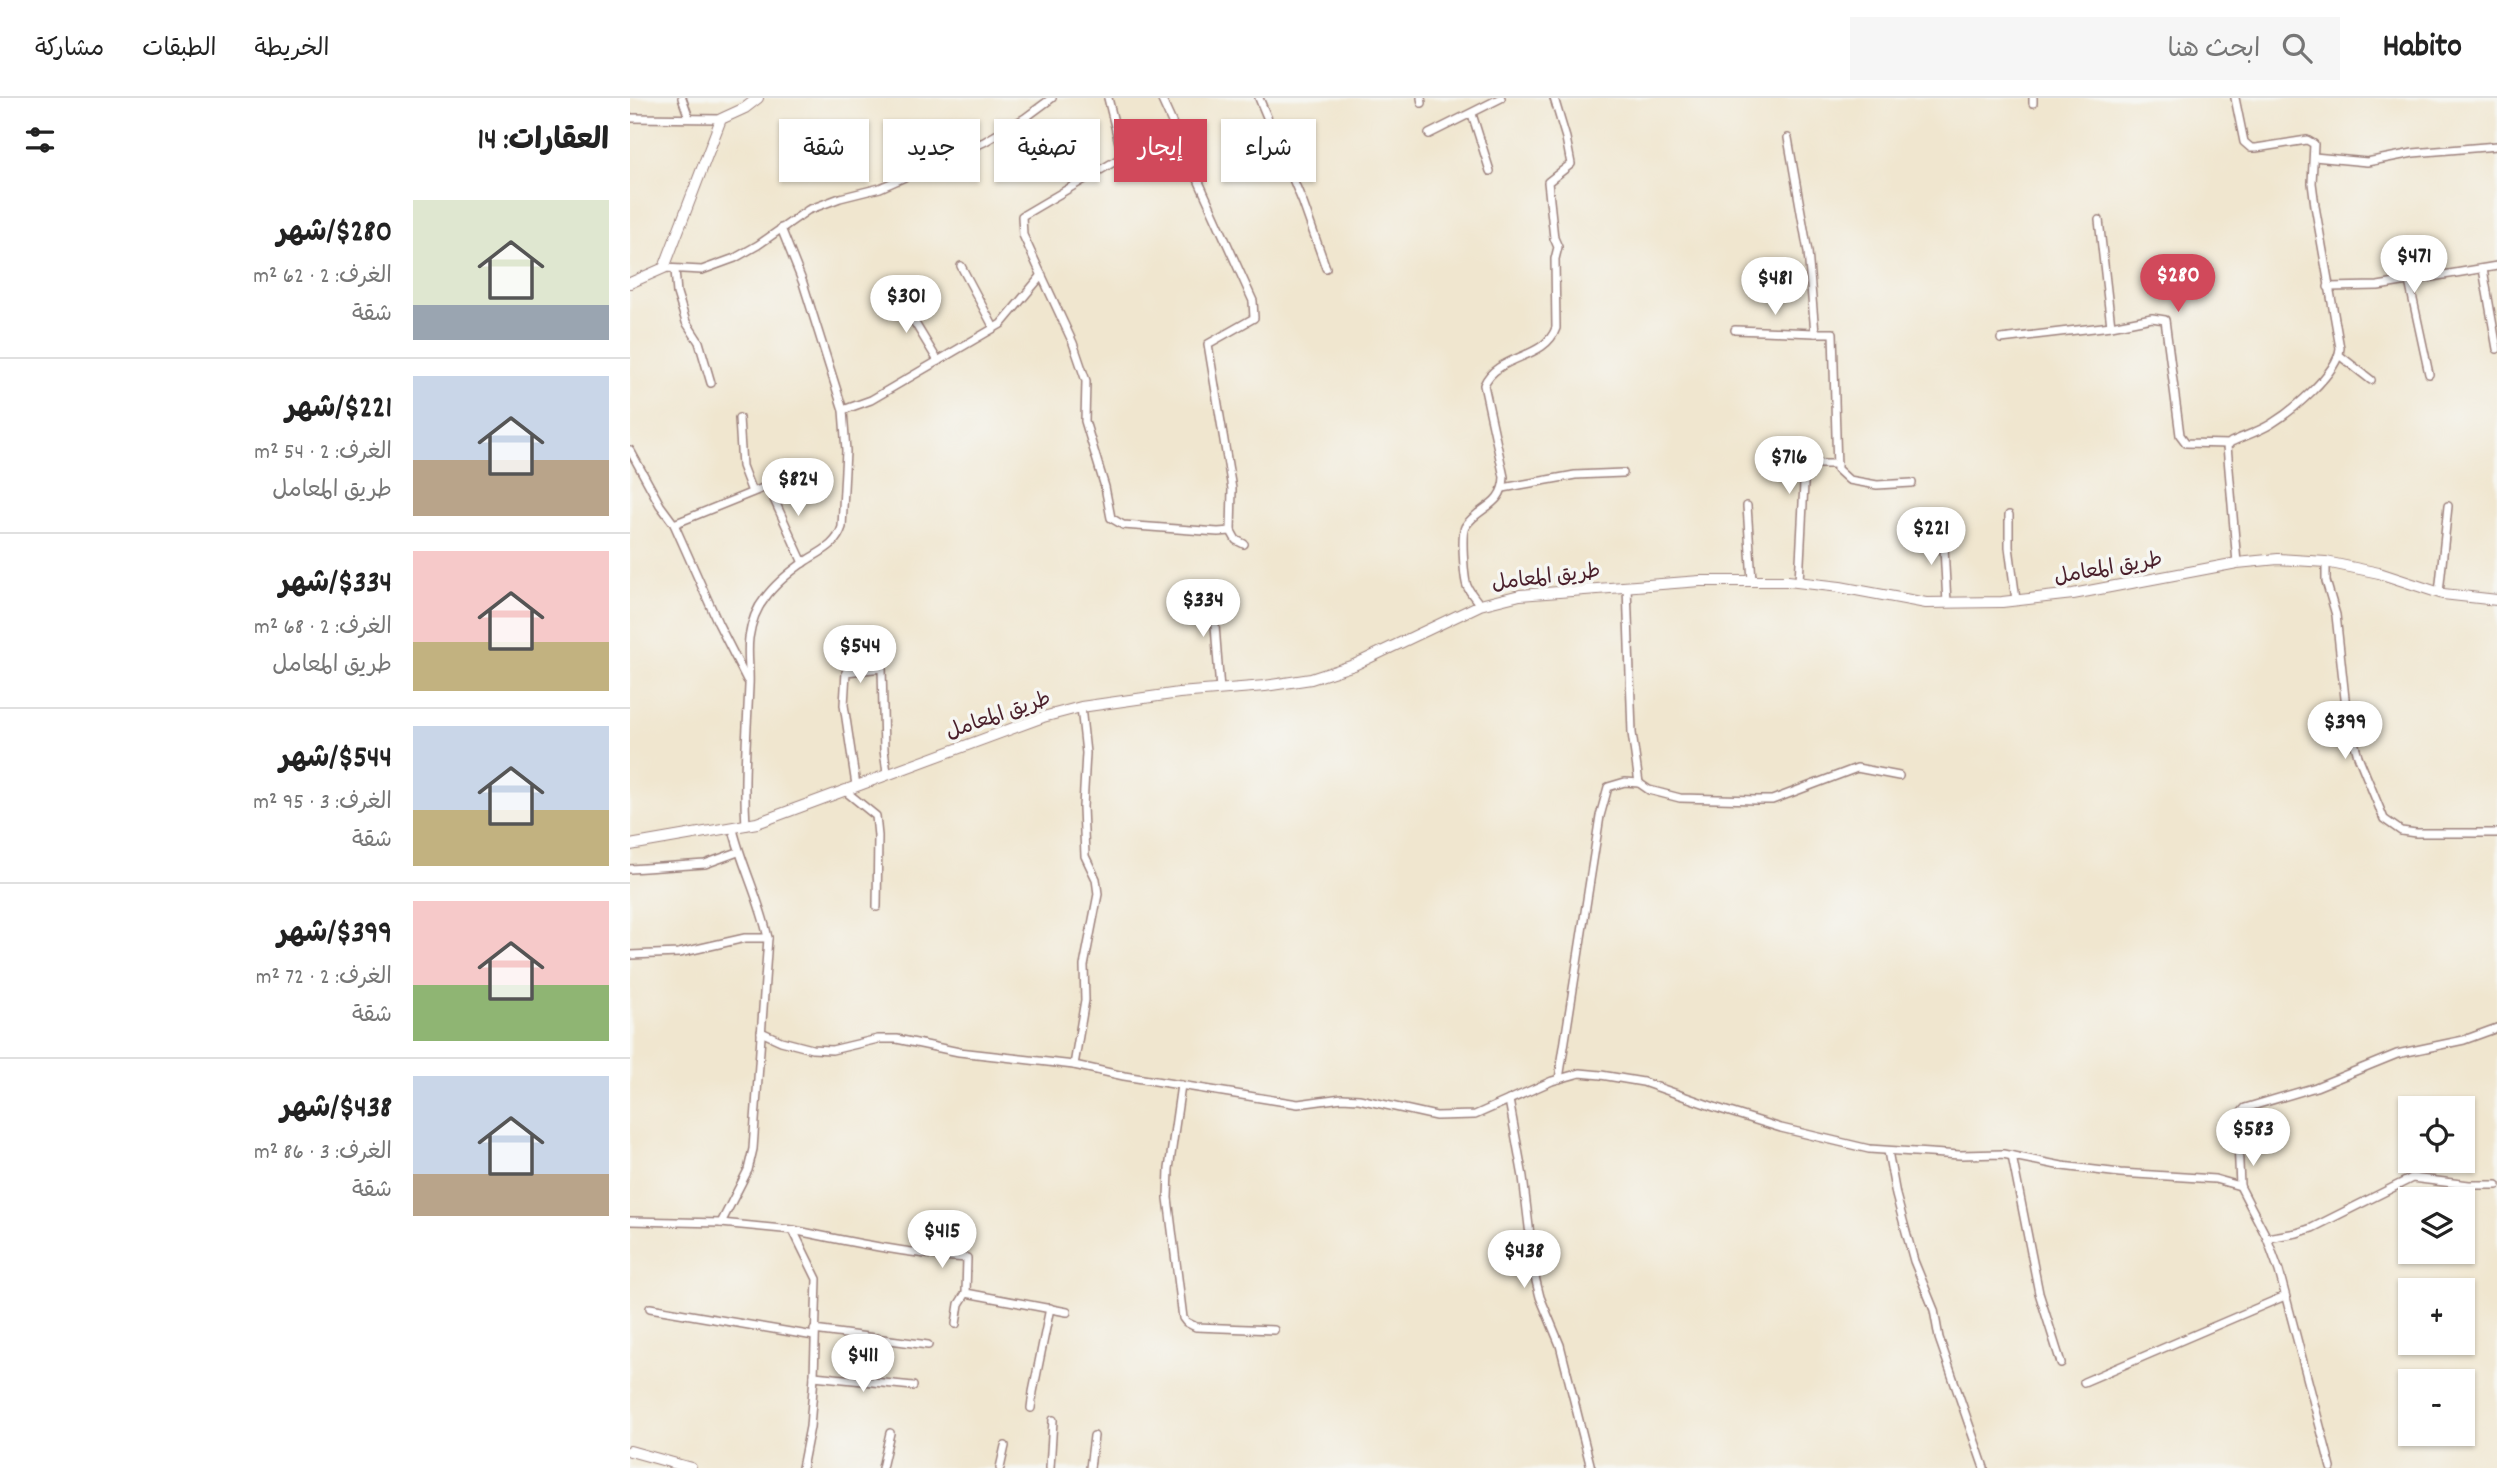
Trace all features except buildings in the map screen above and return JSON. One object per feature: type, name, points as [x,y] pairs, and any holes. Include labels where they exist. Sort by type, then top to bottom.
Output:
[{"type":"main road","points":[[630,283],[664,268],[720,119],[745,108],[758,98]]},
{"type":"main road","name":"طريق المعامل","points":[[630,845],[747,826],[1043,717],[1081,707],[1311,680],[1388,650],[1480,605],[1520,595],[1700,581],[1752,581],[1799,582],[1840,587],[1926,603],[2016,600],[2073,594],[2237,563],[2277,559],[2326,562],[2378,573],[2439,593],[2497,600]]},
{"type":"main road","points":[[630,1451],[658,1463],[691,1468]]},
{"type":"street","points":[[682,98],[689,118]]},
{"type":"street","points":[[664,268],[702,270],[712,267],[758,245],[808,210],[840,198],[880,188],[985,142],[1052,98]]},
{"type":"street","points":[[1108,98],[1121,151],[1119,159],[1022,215],[1023,235],[1073,342],[1086,381],[1085,421],[1105,487],[1111,518],[1123,526],[1218,533],[1231,531]]},
{"type":"street","points":[[1161,98],[1253,301],[1254,318],[1208,344],[1232,489],[1231,531],[1236,540],[1244,544]]},
{"type":"street","points":[[1259,98],[1303,203],[1326,268]]},
{"type":"street","points":[[1429,134],[1501,98]]},
{"type":"street","points":[[1480,605],[1467,586],[1462,534],[1468,524],[1500,496],[1504,477],[1484,385],[1496,369],[1543,346],[1556,328],[1555,259],[1558,247],[1554,237],[1548,182],[1572,164],[1553,98]]},
{"type":"street","points":[[2001,339],[2111,326],[2152,318],[2165,320],[2180,435],[2186,443],[2229,444],[2285,414],[2320,381],[2339,355],[2340,345],[2312,183],[2314,144],[2307,140],[2256,148],[2248,146],[2244,142],[2235,98]]},
{"type":"street","points":[[1472,114],[1490,171]]},
{"type":"street","points":[[630,118],[720,119]]},
{"type":"street","points":[[1788,138],[1808,252],[1815,332]]},
{"type":"street","points":[[2314,157],[2367,162],[2413,153],[2497,146]]},
{"type":"street","points":[[2099,220],[2111,326]]},
{"type":"street","points":[[747,826],[743,785],[749,684],[748,639],[754,617],[771,591],[803,563],[830,547],[838,538],[842,527],[846,451],[843,411],[803,283],[781,228]]},
{"type":"street","points":[[961,266],[994,328]]},
{"type":"street","points":[[2328,287],[2378,286],[2497,266]]},
{"type":"street","points":[[2483,269],[2497,349]]},
{"type":"street","points":[[676,270],[677,293],[686,322],[699,342],[711,383]]},
{"type":"street","points":[[843,411],[871,400],[1001,324],[1042,275]]},
{"type":"street","points":[[2409,281],[2429,374]]},
{"type":"street","points":[[898,295],[938,361]]},
{"type":"street","points":[[1735,330],[1833,334],[1837,469],[1849,480],[1877,485],[1912,483]]},
{"type":"street","points":[[2339,355],[2371,380]]},
{"type":"street","points":[[739,418],[742,466],[752,492]]},
{"type":"street","points":[[2229,444],[2226,452],[2237,563]]},
{"type":"street","points":[[630,450],[660,505],[674,524],[718,624],[749,684]]},
{"type":"street","points":[[1799,582],[1804,464],[1837,464]]},
{"type":"street","points":[[1503,488],[1576,475],[1623,473]]},
{"type":"street","points":[[674,524],[768,486],[803,563]]},
{"type":"street","points":[[1747,506],[1752,581]]},
{"type":"street","points":[[2439,593],[2448,506]]},
{"type":"street","points":[[2009,515],[2009,547],[2016,600]]},
{"type":"street","points":[[1943,530],[1947,603]]},
{"type":"street","points":[[2326,562],[2326,581],[2336,615],[2347,717],[2358,756],[2384,819],[2401,831],[2497,833]]},
{"type":"street","points":[[1627,586],[1632,733],[1639,783]]},
{"type":"street","points":[[1212,587],[1220,690]]},
{"type":"street","points":[[856,785],[844,705],[846,672],[882,668],[887,773]]},
{"type":"street","points":[[1074,1065],[1085,1000],[1084,966],[1098,894],[1096,879],[1085,856],[1083,807],[1086,753],[1081,707]]},
{"type":"street","points":[[1559,1079],[1600,816],[1608,787],[1625,782],[1639,783],[1649,790],[1680,798],[1772,800],[1857,768],[1899,776]]},
{"type":"street","points":[[844,790],[876,816],[877,907]]},
{"type":"street","points":[[721,1223],[748,1170],[753,1149],[768,938],[754,888],[738,852],[733,829]]},
{"type":"street","points":[[630,869],[705,864],[738,852]]},
{"type":"street","points":[[630,955],[679,953],[746,938],[768,938]]},
{"type":"street","points":[[2331,1468],[2267,1238],[2240,1186],[2237,1121],[2241,1111],[2316,1087],[2397,1054],[2464,1040],[2497,1028]]},
{"type":"street","points":[[761,1031],[781,1041],[812,1049],[832,1050],[878,1039],[897,1040],[959,1052],[1074,1065],[1298,1104],[1342,1098],[1436,1116],[1475,1115],[1559,1079],[1580,1073],[1643,1082],[1784,1129],[1868,1149],[2012,1156],[2062,1166],[2120,1173],[2215,1179],[2240,1186]]},
{"type":"street","points":[[1181,1085],[1169,1170],[1168,1198],[1183,1318],[1196,1327],[1274,1330]]},
{"type":"street","points":[[1509,1100],[1523,1177],[1535,1277],[1540,1297],[1560,1345],[1591,1468]]},
{"type":"street","points":[[1888,1151],[1896,1195],[1914,1261],[1934,1310],[1939,1338],[1984,1468]]},
{"type":"street","points":[[2012,1156],[2039,1293],[2061,1363]]},
{"type":"street","points":[[2267,1238],[2297,1233],[2312,1227],[2412,1178],[2469,1185],[2497,1185]]},
{"type":"street","points":[[630,1221],[721,1223],[793,1230],[856,1244],[967,1258],[966,1293],[959,1304],[956,1324]]},
{"type":"street","points":[[793,1230],[817,1279],[810,1427],[802,1468]]},
{"type":"street","points":[[966,1293],[1067,1312]]},
{"type":"street","points":[[2084,1382],[2285,1296]]},
{"type":"street","points":[[650,1308],[814,1333],[928,1345]]},
{"type":"street","points":[[1031,1408],[1050,1308]]},
{"type":"street","points":[[814,1376],[912,1386]]},
{"type":"street","points":[[1050,1468],[1053,1420]]},
{"type":"street","points":[[882,1468],[890,1433]]},
{"type":"street","points":[[1090,1468],[1094,1436]]},
{"type":"street","points":[[1000,1468],[1005,1446]]}]
